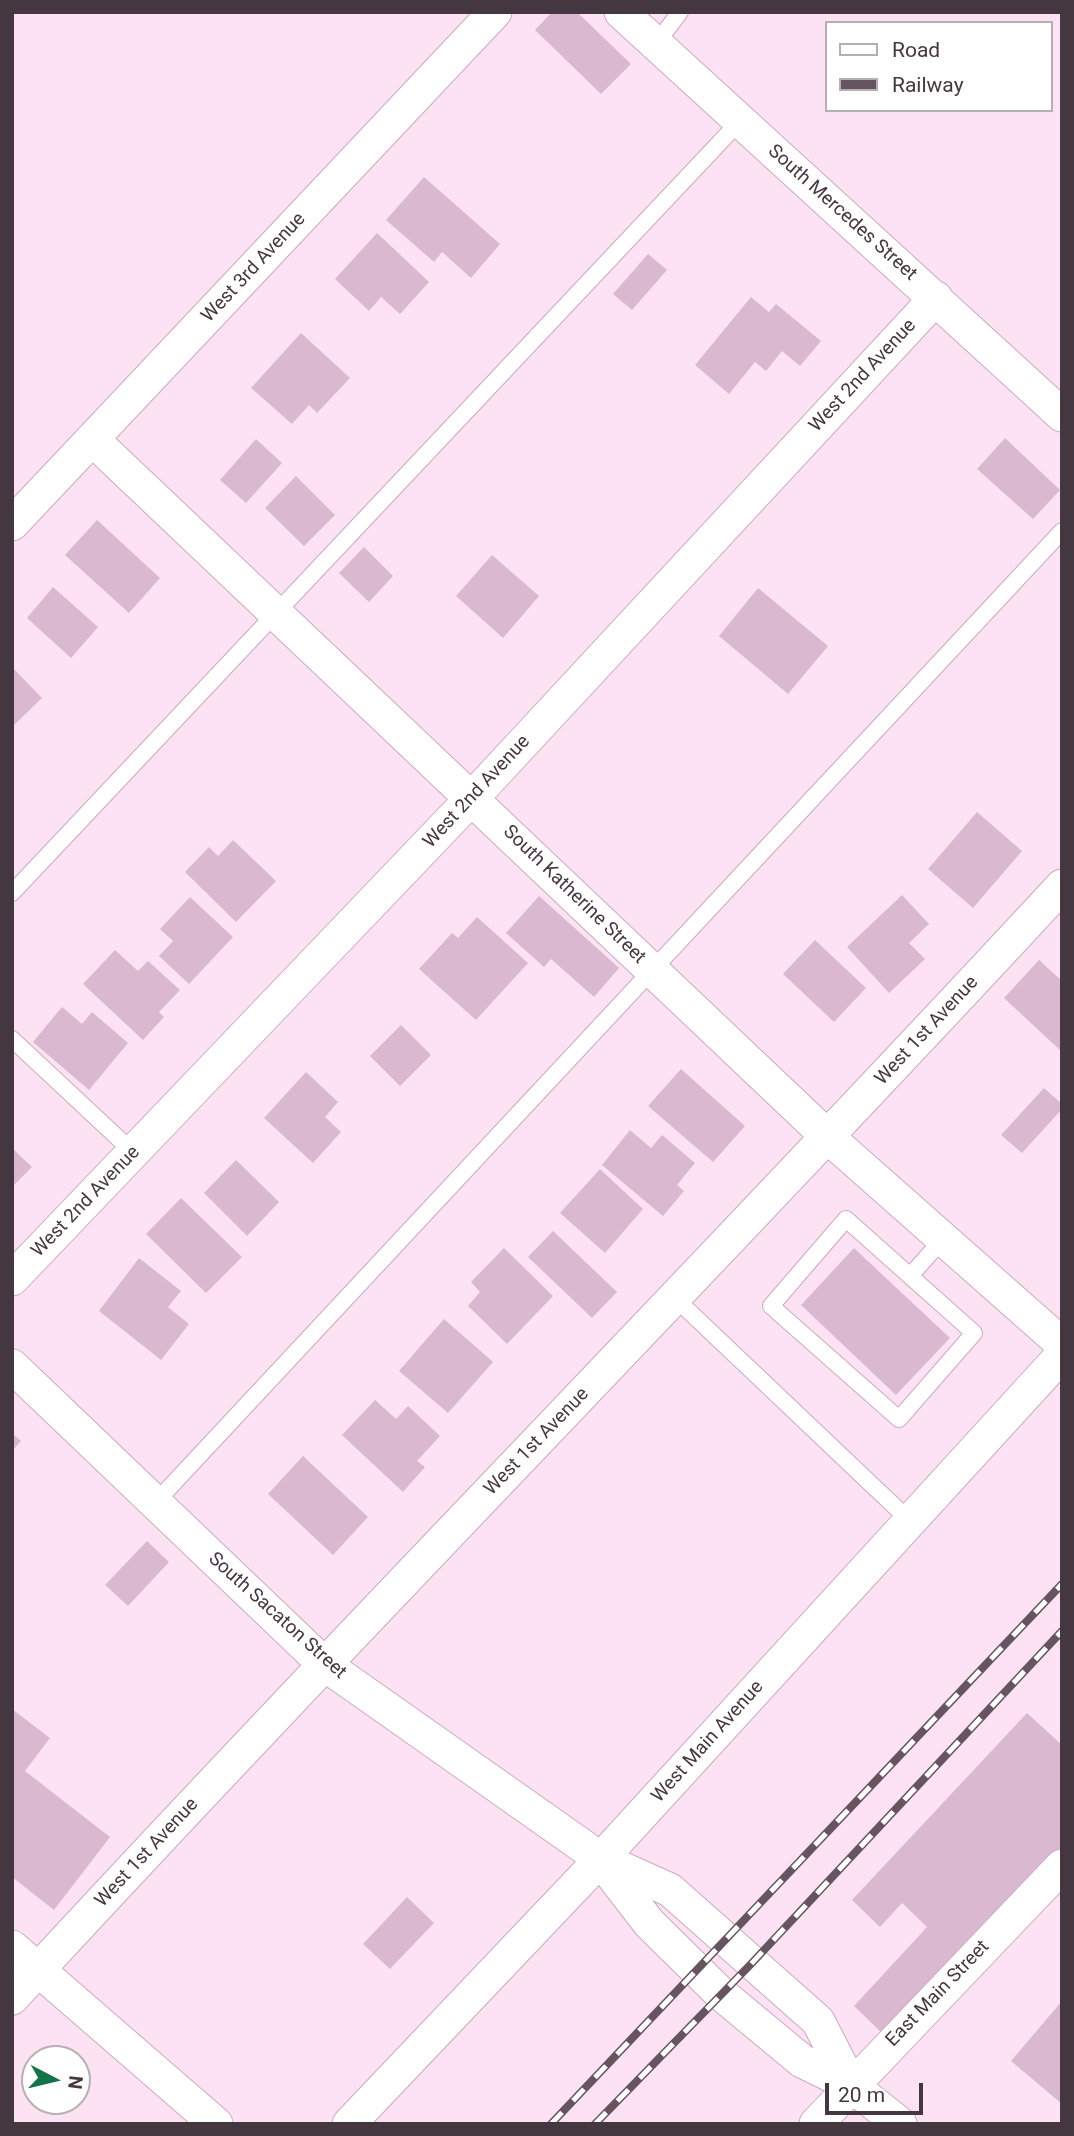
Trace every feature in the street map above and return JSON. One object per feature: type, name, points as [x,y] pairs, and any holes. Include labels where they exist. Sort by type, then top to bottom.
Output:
[{"type":"street","name":"West 3rd Avenue","points":[[12,524],[495,12]]},
{"type":"street","name":"South Mercedes Street","points":[[621,12],[1062,415]]},
{"type":"street","name":"West 2nd Avenue","points":[[12,1279],[472,798],[936,298]]},
{"type":"street","name":"South Katherine Street","points":[[92,439],[829,1138],[1062,1344]]},
{"type":"street","name":"West 1st Avenue","points":[[12,1998],[324,1664],[829,1138],[1062,886]]},
{"type":"street","name":"West Main Avenue","points":[[349,2124],[601,1859],[1062,1354]]},
{"type":"street","name":"South Sacaton Street","points":[[12,1366],[324,1664],[601,1859],[670,1890],[818,2021],[851,2085]]},
{"type":"street","name":"South Sacaton Street","points":[[601,1859],[649,1923],[720,1993],[802,2061],[851,2085]]},
{"type":"street","name":"East Main Street","points":[[816,2124],[1062,1866]]},
{"type":"street","points":[[12,1947],[216,2124]]},
{"type":"street","points":[[851,2085],[900,2124]]},
{"type":"lane","points":[[656,44],[680,12]]},
{"type":"lane","points":[[12,893],[740,121]]},
{"type":"lane","points":[[155,1503],[1062,531]]},
{"type":"lane","points":[[12,1039],[133,1153]]},
{"type":"lane","points":[[846,1219],[910,1276],[974,1333],[899,1419],[771,1306],[846,1219]]},
{"type":"lane","points":[[910,1276],[943,1239]]},
{"type":"lane","points":[[675,1298],[910,1521]]},
{"type":"building","points":[[552,12],[577,12],[631,64],[601,94],[535,30]]},
{"type":"building","points":[[424,177],[500,244],[471,278],[442,252],[434,262],[386,220]]},
{"type":"building","points":[[377,233],[429,282],[400,314],[381,297],[369,311],[335,279]]},
{"type":"building","points":[[648,254],[667,270],[632,310],[613,294]]},
{"type":"building","points":[[751,297],[769,312],[776,304],[821,341],[800,366],[782,351],[766,371],[755,362],[729,394],[695,365]]},
{"type":"building","points":[[301,333],[350,378],[317,413],[309,405],[292,424],[251,388]]},
{"type":"building","points":[[1005,438],[1060,490],[1033,519],[977,469]]},
{"type":"building","points":[[256,439],[282,463],[246,503],[220,480]]},
{"type":"building","points":[[296,476],[335,515],[304,546],[265,508]]},
{"type":"building","points":[[97,520],[160,578],[129,613],[65,555]]},
{"type":"building","points":[[364,547],[393,576],[369,602],[339,573]]},
{"type":"building","points":[[492,555],[539,596],[503,638],[456,596]]},
{"type":"building","points":[[53,587],[98,627],[71,658],[27,618]]},
{"type":"building","points":[[758,588],[828,646],[788,694],[719,636]]},
{"type":"building","points":[[12,667],[42,698],[12,727]]},
{"type":"building","points":[[977,812],[1022,851],[973,908],[928,869]]},
{"type":"building","points":[[233,840],[276,881],[236,922],[185,872],[209,847],[218,856]]},
{"type":"building","points":[[902,895],[929,924],[909,943],[925,959],[889,993],[847,947]]},
{"type":"building","points":[[539,896],[619,968],[594,997],[551,959],[544,967],[506,933]]},
{"type":"building","points":[[190,897],[233,937],[189,984],[159,956],[173,941],[160,929]]},
{"type":"building","points":[[477,917],[528,963],[476,1020],[419,969],[452,933],[458,938]]},
{"type":"building","points":[[815,940],[866,988],[834,1022],[783,974]]},
{"type":"building","points":[[115,950],[138,971],[148,961],[180,990],[159,1012],[164,1017],[143,1040],[83,984]]},
{"type":"building","points":[[1039,960],[1062,981],[1062,1052],[1004,998]]},
{"type":"building","points":[[62,1007],[82,1024],[92,1012],[128,1043],[89,1090],[33,1042]]},
{"type":"building","points":[[401,1025],[431,1055],[400,1086],[370,1056]]},
{"type":"building","points":[[681,1069],[745,1126],[713,1162],[648,1106]]},
{"type":"building","points":[[306,1072],[338,1102],[325,1117],[341,1132],[313,1163],[264,1118]]},
{"type":"building","points":[[1044,1088],[1062,1104],[1062,1109],[1022,1153],[1001,1135]]},
{"type":"building","points":[[630,1130],[651,1148],[662,1135],[695,1163],[677,1185],[684,1191],[663,1216],[602,1165]]},
{"type":"building","points":[[12,1148],[32,1167],[12,1187]]},
{"type":"building","points":[[236,1160],[279,1202],[247,1236],[204,1193]]},
{"type":"building","points":[[600,1169],[643,1209],[605,1253],[560,1213]]},
{"type":"building","points":[[181,1198],[242,1257],[206,1293],[146,1234]]},
{"type":"building","points":[[553,1231],[617,1292],[592,1318],[528,1257]]},
{"type":"building","points":[[504,1248],[553,1296],[507,1344],[468,1306],[480,1292],[471,1282]]},
{"type":"building","points":[[854,1248],[950,1338],[896,1395],[801,1305]]},
{"type":"building","points":[[139,1258],[181,1291],[168,1307],[189,1324],[161,1360],[99,1311]]},
{"type":"building","points":[[444,1319],[493,1362],[448,1413],[399,1371]]},
{"type":"building","points":[[375,1400],[396,1419],[408,1406],[440,1436],[417,1461],[425,1467],[403,1492],[342,1435]]},
{"type":"building","points":[[12,1433],[21,1441],[12,1451]]},
{"type":"building","points":[[303,1456],[368,1517],[333,1555],[268,1494]]},
{"type":"building","points":[[147,1541],[169,1562],[128,1606],[105,1585]]},
{"type":"building","points":[[12,1709],[50,1738],[25,1771],[110,1837],[54,1910],[12,1877]]},
{"type":"building","points":[[1027,1713],[1062,1745],[1062,1846],[885,2036],[854,2006],[927,1927],[902,1903],[880,1927],[852,1900]]},
{"type":"building","points":[[407,1897],[434,1923],[390,1969],[363,1944]]},
{"type":"building","points":[[1062,2001],[1062,2104],[1011,2061]]},
{"type":"railway","points":[[551,2124],[1062,1584]]},
{"type":"railway","points":[[595,2124],[751,1964],[1062,1631]]}]
